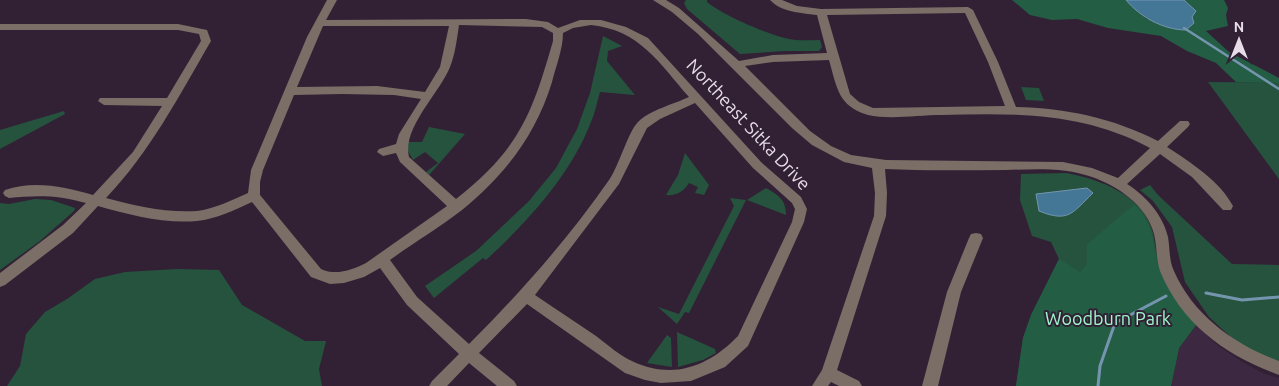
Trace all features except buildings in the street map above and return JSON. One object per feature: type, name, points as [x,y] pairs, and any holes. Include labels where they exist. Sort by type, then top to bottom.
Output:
[{"type":"street","points":[[321,23],[533,23],[544,24],[558,32],[558,41],[537,111],[525,134],[509,157],[457,207],[381,259],[354,275],[335,278],[323,277],[316,273],[254,196],[254,182],[257,170],[312,37],[332,0]]},
{"type":"street","points":[[775,0],[780,4],[796,9],[821,12],[968,10],[993,62],[1012,111]]},
{"type":"street","points":[[662,1],[677,11],[737,64],[804,133],[822,147],[848,158],[878,165],[1061,165],[1095,173],[1119,184],[1144,204],[1155,221],[1161,234],[1166,269],[1183,301],[1198,319],[1226,343],[1279,368]]},
{"type":"street","points":[[821,12],[846,98],[862,109],[873,112],[1012,111],[1078,117],[1105,124],[1158,147],[1204,180],[1227,206]]},
{"type":"street","name":"Northeast Sitka Drive","points":[[526,296],[629,368],[652,375],[674,377],[699,373],[720,364],[743,341],[798,222],[801,209],[797,200],[757,165],[650,45],[619,27],[593,21],[573,24],[558,32]]},
{"type":"street","points":[[454,23],[445,67],[405,134],[401,147],[404,159],[457,207]]},
{"type":"street","points":[[0,28],[178,27],[203,32],[206,41],[137,155],[96,202],[68,229],[0,281]]},
{"type":"street","points":[[737,64],[773,57],[833,57]]},
{"type":"street","points":[[290,91],[367,89],[400,91],[428,96]]},
{"type":"street","points":[[437,386],[526,296],[614,181],[642,126],[656,116],[697,98]]},
{"type":"street","points":[[104,101],[170,102]]},
{"type":"street","points":[[1119,184],[1184,124]]},
{"type":"street","points":[[383,152],[401,147]]},
{"type":"street","points":[[854,386],[824,380],[880,216],[881,192],[878,165]]},
{"type":"street","points":[[9,192],[38,190],[65,192],[96,202],[159,214],[198,216],[227,208],[254,196]]},
{"type":"street","points":[[930,386],[954,292],[976,238]]},
{"type":"street","points":[[381,259],[412,301],[470,354],[509,386]]},
{"type":"shaded area","points":[[1196,325],[1216,344],[1242,362],[1265,374],[1279,378],[1279,386],[1171,386],[1179,348]]},
{"type":"green space","points":[[686,0],[707,0],[707,2],[724,13],[758,29],[789,39],[820,40],[822,47],[819,51],[740,54],[687,9],[684,3]]},
{"type":"green space","points":[[1012,0],[1126,0],[1147,19],[1192,17],[1191,6],[1184,0],[1224,0],[1228,8],[1226,15],[1228,26],[1206,31],[1229,52],[1279,78],[1279,83],[1208,82],[1236,82],[1216,63],[1187,51],[1161,36],[1108,28],[1077,19],[1052,20],[1030,15]]},
{"type":"green space","points":[[603,36],[622,46],[608,51],[607,61],[635,95],[600,92],[592,119],[582,142],[572,161],[546,197],[517,230],[486,260],[483,258],[434,298],[425,286],[476,251],[529,201],[556,168],[577,129],[590,93]]},
{"type":"green space","points":[[1208,82],[1279,83],[1279,179]]},
{"type":"green space","points":[[1021,87],[1039,88],[1044,101],[1026,100]]},
{"type":"green space","points":[[64,111],[65,114],[0,149],[0,130]]},
{"type":"green space","points":[[429,127],[465,134],[429,175],[426,172],[438,163],[425,152],[413,160],[408,151],[408,142],[422,142]]},
{"type":"green space","points":[[685,153],[709,185],[704,195],[695,193],[698,187],[689,183],[680,192],[674,195],[666,195],[678,175]]},
{"type":"green space","name":"Woodburn Park","points":[[1066,173],[1092,180],[1118,191],[1140,208],[1148,220],[1153,233],[1162,274],[1196,325],[1179,348],[1171,386],[1016,386],[1023,338],[1031,315],[1059,259],[1051,242],[1032,236],[1020,200],[1021,174]]},
{"type":"green space","points":[[1150,185],[1158,195],[1232,264],[1279,265],[1279,361],[1270,359],[1235,341],[1209,317],[1185,282],[1172,227],[1153,201],[1140,190]]},
{"type":"green space","points":[[766,188],[778,195],[783,201],[786,215],[747,200]]},
{"type":"green space","points":[[730,198],[746,200],[689,313],[685,312],[677,324],[658,307],[679,314],[734,206]]},
{"type":"green space","points":[[35,199],[51,200],[75,208],[40,241],[0,270],[0,203],[9,204]]},
{"type":"green space","name":"Woodburn Park","points":[[1135,205],[1148,223],[1159,267],[1166,283],[1196,325],[1179,348],[1171,386],[1016,386],[1023,338],[1031,315],[1059,259],[1080,272],[1087,264],[1087,244]]},
{"type":"green space","points":[[177,269],[219,270],[242,305],[305,341],[326,341],[319,369],[322,386],[7,386],[20,366],[26,334],[45,312],[95,279],[125,272]]},
{"type":"green space","points":[[677,332],[715,349],[716,353],[703,360],[678,367]]},
{"type":"green space","points":[[667,335],[671,338],[672,367],[647,363]]},
{"type":"water","points":[[1126,0],[1184,0],[1196,11],[1192,17],[1194,23],[1186,30],[1169,28],[1145,17]]},
{"type":"water","points":[[1087,188],[1093,193],[1075,211],[1069,214],[1057,216],[1039,211],[1036,194]]},
{"type":"waterway","points":[[1184,28],[1279,89]]},
{"type":"waterway","points":[[1206,293],[1242,300],[1279,297]]},
{"type":"waterway","points":[[1098,386],[1100,366],[1115,323],[1166,296]]}]
